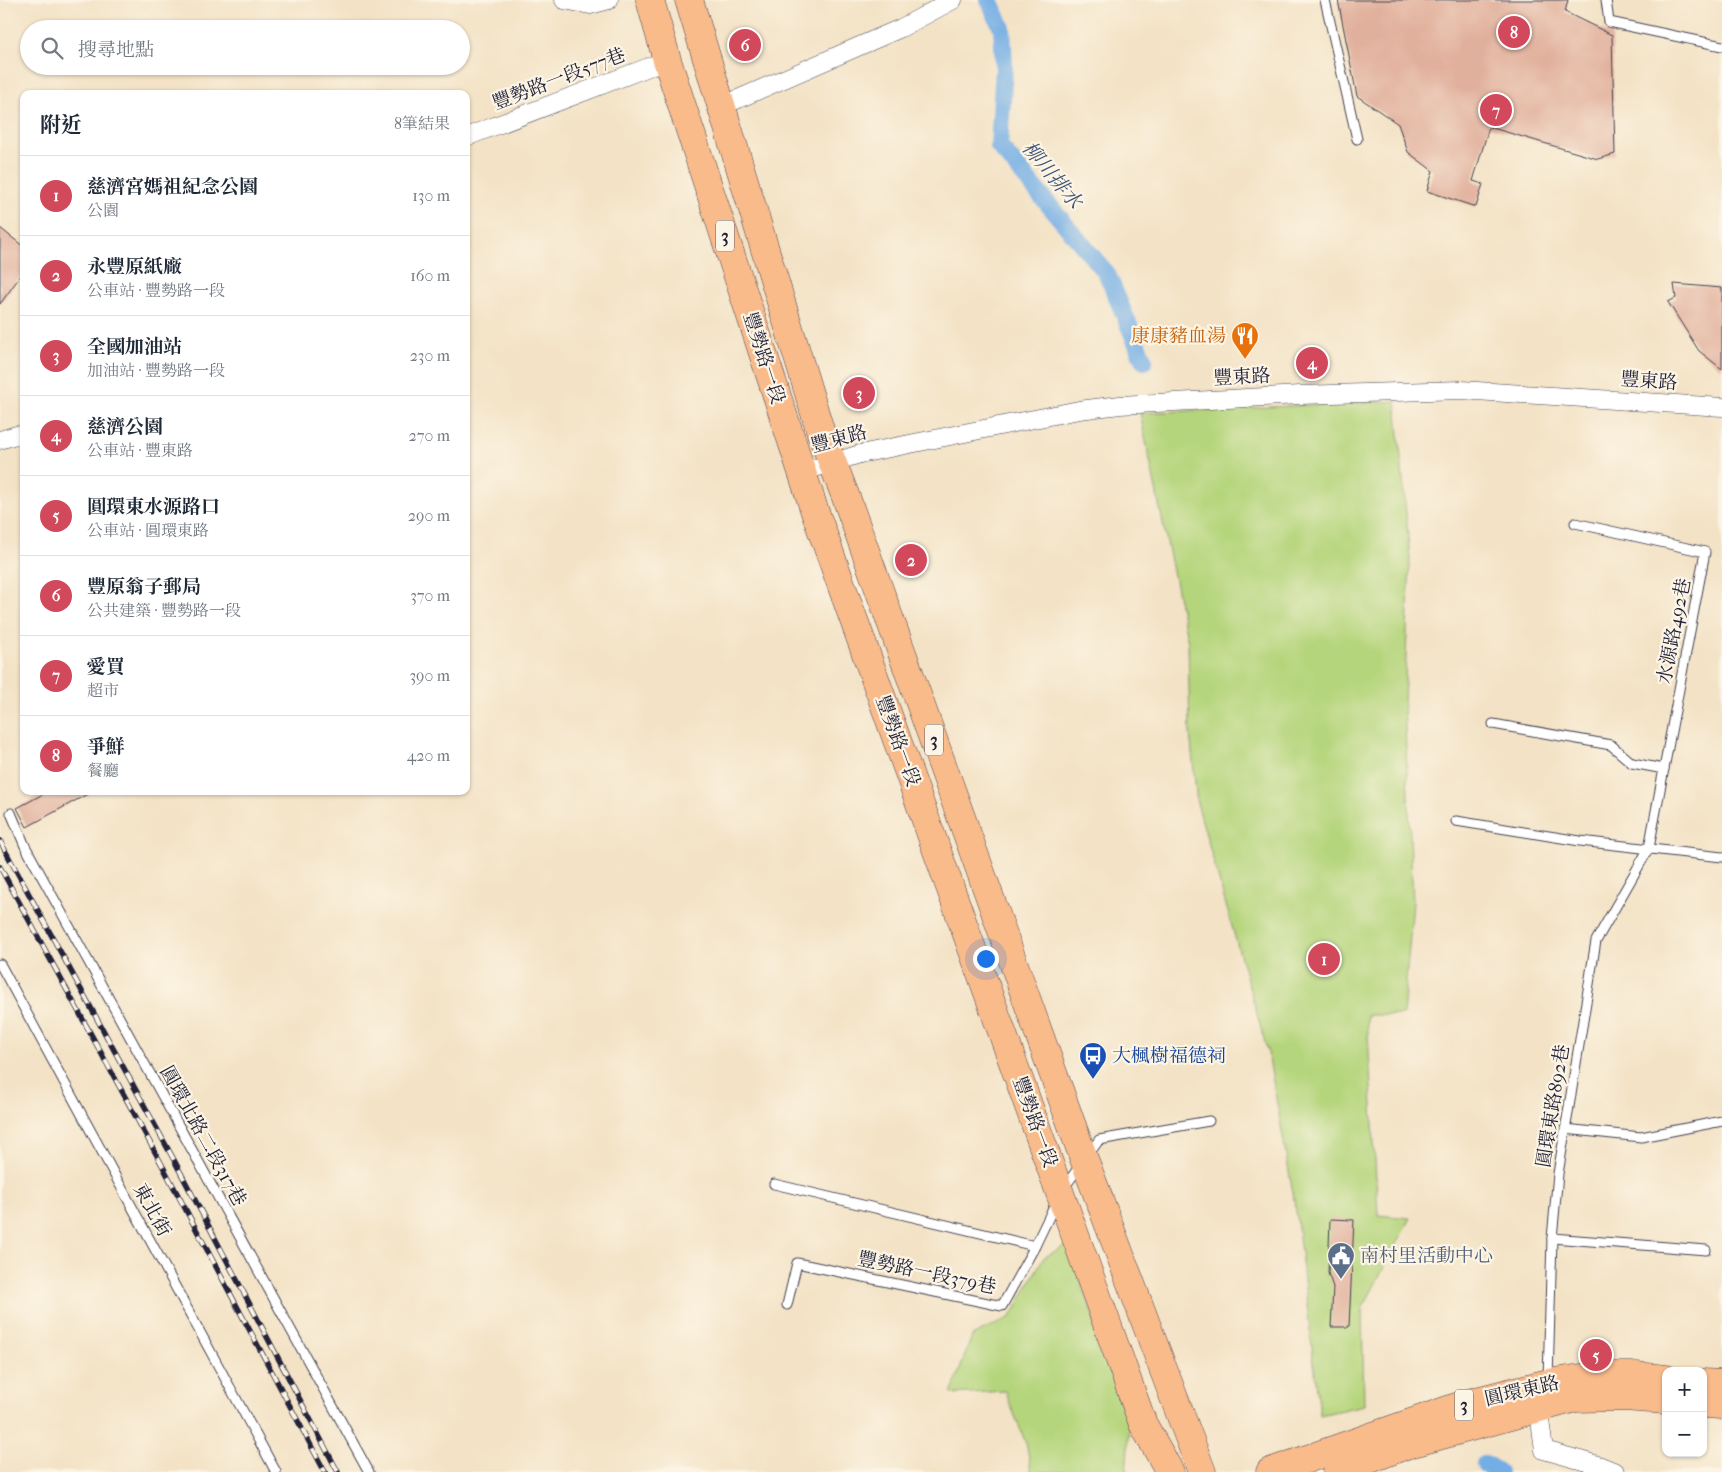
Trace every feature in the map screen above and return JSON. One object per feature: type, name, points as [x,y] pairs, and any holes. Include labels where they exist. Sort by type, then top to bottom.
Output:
[{"type":"main road","name":"豐勢路一段","points":[[650,0],[802,472],[1143,1424],[1170,1472]]},
{"type":"main road","name":"豐勢路一段","points":[[689,0],[821,432],[1084,1159],[1202,1472]]},
{"type":"main road","name":"圓環東路","points":[[1337,1472],[1594,1376],[1636,1376],[1662,1379]]},
{"type":"main road","points":[[1707,1383],[1722,1384]]},
{"type":"main road","name":"圓環東路","points":[[1270,1472],[1468,1404],[1546,1394],[1575,1398],[1623,1397],[1662,1400]]},
{"type":"main road","points":[[1707,1404],[1722,1405]]},
{"type":"street","points":[[564,0],[590,5],[609,0]]},
{"type":"street","points":[[722,106],[901,28],[953,0]]},
{"type":"street","name":"豐勢路一段577巷","points":[[470,135],[668,60]]},
{"type":"street","name":"豐東路","points":[[802,472],[833,461],[1079,410],[1120,405],[1300,395],[1461,390],[1722,407]]},
{"type":"street","points":[[0,440],[16,435],[20,436]]},
{"type":"street","points":[[1546,1394],[1540,1420],[1544,1450],[1616,1472]]},
{"type":"lane","points":[[1325,0],[1357,139]]},
{"type":"lane","points":[[1606,0],[1609,22],[1722,46]]},
{"type":"lane","name":"水源路492巷","points":[[1574,523],[1706,552],[1649,848]]},
{"type":"lane","points":[[1493,724],[1611,745],[1632,763],[1664,769]]},
{"type":"lane","name":"圓環北路二段317巷","points":[[11,813],[25,846],[369,1472]]},
{"type":"lane","points":[[1456,821],[1580,841],[1722,857]]},
{"type":"lane","name":"圓環東路892巷","points":[[1546,1394],[1552,1238],[1565,1129],[1596,940],[1649,848]]},
{"type":"lane","name":"東北街","points":[[0,964],[276,1472]]},
{"type":"lane","name":"豐勢路一段379巷","points":[[787,1305],[797,1263],[1002,1306],[1035,1246],[1060,1192],[1099,1140],[1209,1121]]},
{"type":"lane","points":[[1565,1129],[1641,1137],[1722,1121]]},
{"type":"lane","points":[[774,1184],[1035,1246]]},
{"type":"lane","points":[[1552,1238],[1706,1250]]},
{"type":"green space","points":[[1396,401],[1410,559],[1404,705],[1413,902],[1403,1015],[1367,1015],[1378,1215],[1410,1218],[1362,1309],[1364,1405],[1320,1415],[1296,1211],[1268,1053],[1197,803],[1190,733],[1188,643],[1140,413]]},
{"type":"green space","points":[[1068,1244],[1130,1424],[1126,1472],[1031,1472],[1027,1446],[1005,1391],[951,1394],[972,1336],[1011,1317],[1043,1258]]},
{"type":"building","points":[[1338,0],[1568,0],[1565,12],[1612,35],[1615,154],[1598,159],[1489,127],[1473,181],[1483,184],[1476,207],[1427,191],[1433,171],[1408,152],[1398,124],[1357,96]]},
{"type":"building","points":[[0,228],[20,244],[20,276],[0,304]]},
{"type":"building","points":[[1674,284],[1722,288],[1722,369],[1699,351],[1668,302],[1676,298]]},
{"type":"building","points":[[41,795],[86,795],[27,827],[17,808]]},
{"type":"building","name":"南村里活動中心","points":[[1330,1219],[1354,1220],[1349,1327],[1331,1327],[1333,1287],[1328,1273]]},
{"type":"waterway","name":"柳川排水","points":[[989,0],[1002,28],[1004,67],[999,146],[1107,274],[1144,361]]},
{"type":"waterway","name":"柳川排水","points":[[1485,1464],[1498,1472]]},
{"type":"railway","points":[[0,841],[174,1160],[338,1472]]},
{"type":"railway","points":[[0,867],[161,1163],[325,1472]]},
{"type":"place","name":"爭鮮","points":[[1514,32]]},
{"type":"place","name":"豐原翁子郵局","points":[[745,45]]},
{"type":"place","name":"愛買","points":[[1496,110]]},
{"type":"place","name":"康康豬血湯","points":[[1245,360]]},
{"type":"place","name":"慈濟公園","points":[[1312,363]]},
{"type":"place","name":"全國加油站","points":[[859,393]]},
{"type":"place","name":"永豐原紙廠","points":[[911,560]]},
{"type":"place","name":"慈濟宮媽祖紀念公園","points":[[1324,959]]},
{"type":"place","name":"大楓樹福德祠","points":[[1093,1080]]},
{"type":"place","name":"南村里活動中心","points":[[1341,1280]]},
{"type":"place","name":"圓環東水源路口","points":[[1596,1355]]}]
